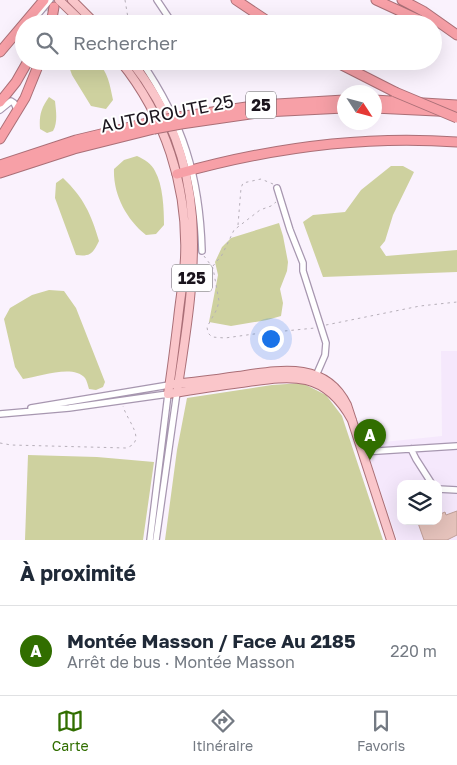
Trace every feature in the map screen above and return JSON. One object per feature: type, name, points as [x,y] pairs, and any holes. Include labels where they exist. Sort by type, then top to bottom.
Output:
[{"type":"highway","points":[[33,15],[44,0]]},
{"type":"highway","points":[[236,0],[258,15]]},
{"type":"highway","points":[[376,0],[408,15]]},
{"type":"highway","points":[[402,0],[428,15]]},
{"type":"highway","points":[[52,15],[54,2]]},
{"type":"highway","points":[[442,25],[457,36]]},
{"type":"highway","points":[[442,30],[457,36]]},
{"type":"highway","points":[[0,52],[15,36]]},
{"type":"highway","points":[[0,102],[23,70]]},
{"type":"highway","points":[[0,139],[18,111],[36,70]]},
{"type":"highway","points":[[352,70],[395,92],[457,118]]},
{"type":"highway","name":"AUTOROUTE 25","points":[[0,164],[100,137],[246,107],[337,100]]},
{"type":"highway","points":[[382,100],[457,105]]},
{"type":"highway","name":"AUTOROUTE 25","points":[[179,120],[265,112],[337,108]]},
{"type":"highway","points":[[382,108],[457,112]]},
{"type":"highway","points":[[185,171],[259,154],[329,143],[388,140],[457,142]]},
{"type":"highway","name":"AUTOROUTE 25","points":[[0,173],[57,150]]},
{"type":"main road","points":[[72,0],[87,15]]},
{"type":"main road","points":[[54,2],[72,15]]},
{"type":"main road","name":"125","points":[[126,70],[156,116],[168,146],[185,171],[185,258],[168,394]]},
{"type":"main road","name":"125","points":[[138,70],[165,114],[176,140],[185,171],[193,216],[194,250],[191,289],[177,388]]},
{"type":"main road","points":[[168,394],[177,388],[286,370],[301,371],[332,386],[343,397],[349,409],[391,540]]},
{"type":"main road","points":[[169,385],[177,388]]},
{"type":"street","points":[[157,0],[168,15]]},
{"type":"street","points":[[35,15],[54,2]]},
{"type":"street","points":[[146,70],[171,111],[185,171],[198,195],[202,251]]},
{"type":"street","points":[[0,110],[11,101],[14,102],[18,111]]},
{"type":"street","points":[[277,188],[304,263],[304,271],[322,327],[326,350],[315,379]]},
{"type":"street","points":[[0,414],[68,400],[169,385]]},
{"type":"street","points":[[156,540],[177,388]]},
{"type":"street","points":[[0,414],[168,394],[150,540]]},
{"type":"street","points":[[362,452],[457,446]]},
{"type":"street","points":[[411,449],[429,480]]},
{"type":"street","points":[[442,489],[457,490]]},
{"type":"path","points":[[125,0],[128,15]]},
{"type":"path","points":[[238,227],[243,183],[261,179],[277,188]]},
{"type":"path","points":[[212,266],[220,259],[231,234],[260,210],[271,206],[280,198]]},
{"type":"path","points":[[202,251],[212,266],[218,301],[217,309],[207,326],[208,333],[212,337],[230,338],[322,327],[332,323],[406,308],[457,302]]},
{"type":"path","points":[[0,443],[116,449],[130,447],[136,443],[137,436],[126,415],[121,400]]},
{"type":"shaded area","points":[[441,351],[457,351],[457,540],[397,540],[365,444],[442,436]]},
{"type":"green space","points":[[70,70],[104,70],[113,100],[106,109],[91,106]]},
{"type":"green space","points":[[49,97],[55,101],[56,120],[53,131],[47,133],[40,129],[40,120],[42,109]]},
{"type":"green space","points":[[137,156],[154,168],[160,183],[164,225],[156,234],[146,235],[139,229],[127,214],[118,197],[114,169],[124,160]]},
{"type":"green space","points":[[391,166],[403,166],[414,172],[393,215],[385,241],[380,247],[386,256],[457,250],[457,272],[323,277],[303,222],[313,215],[345,212],[361,190]]},
{"type":"green space","points":[[63,178],[82,200],[90,214],[96,231],[99,241],[88,255],[76,255],[55,198],[56,183]]},
{"type":"green space","points":[[279,223],[288,262],[287,271],[280,289],[283,303],[281,316],[231,326],[209,322],[218,275],[215,262],[222,247],[231,238]]},
{"type":"green space","points":[[49,290],[64,291],[76,308],[105,382],[103,387],[96,390],[89,389],[85,378],[73,372],[55,372],[23,379],[15,367],[4,319],[10,308],[32,295]]},
{"type":"green space","points":[[302,383],[326,395],[342,416],[383,540],[165,540],[177,450],[187,398],[272,385]]},
{"type":"green space","points":[[28,455],[97,457],[154,462],[143,540],[25,540]]},
{"type":"building","points":[[457,511],[457,535],[447,540],[424,540],[419,525],[442,525],[442,513],[445,512],[446,515]]},
{"type":"tunnel","points":[[44,15],[46,0]]},
{"type":"place","name":"Montée Masson / Face Au 2185","points":[[370,460]]}]
